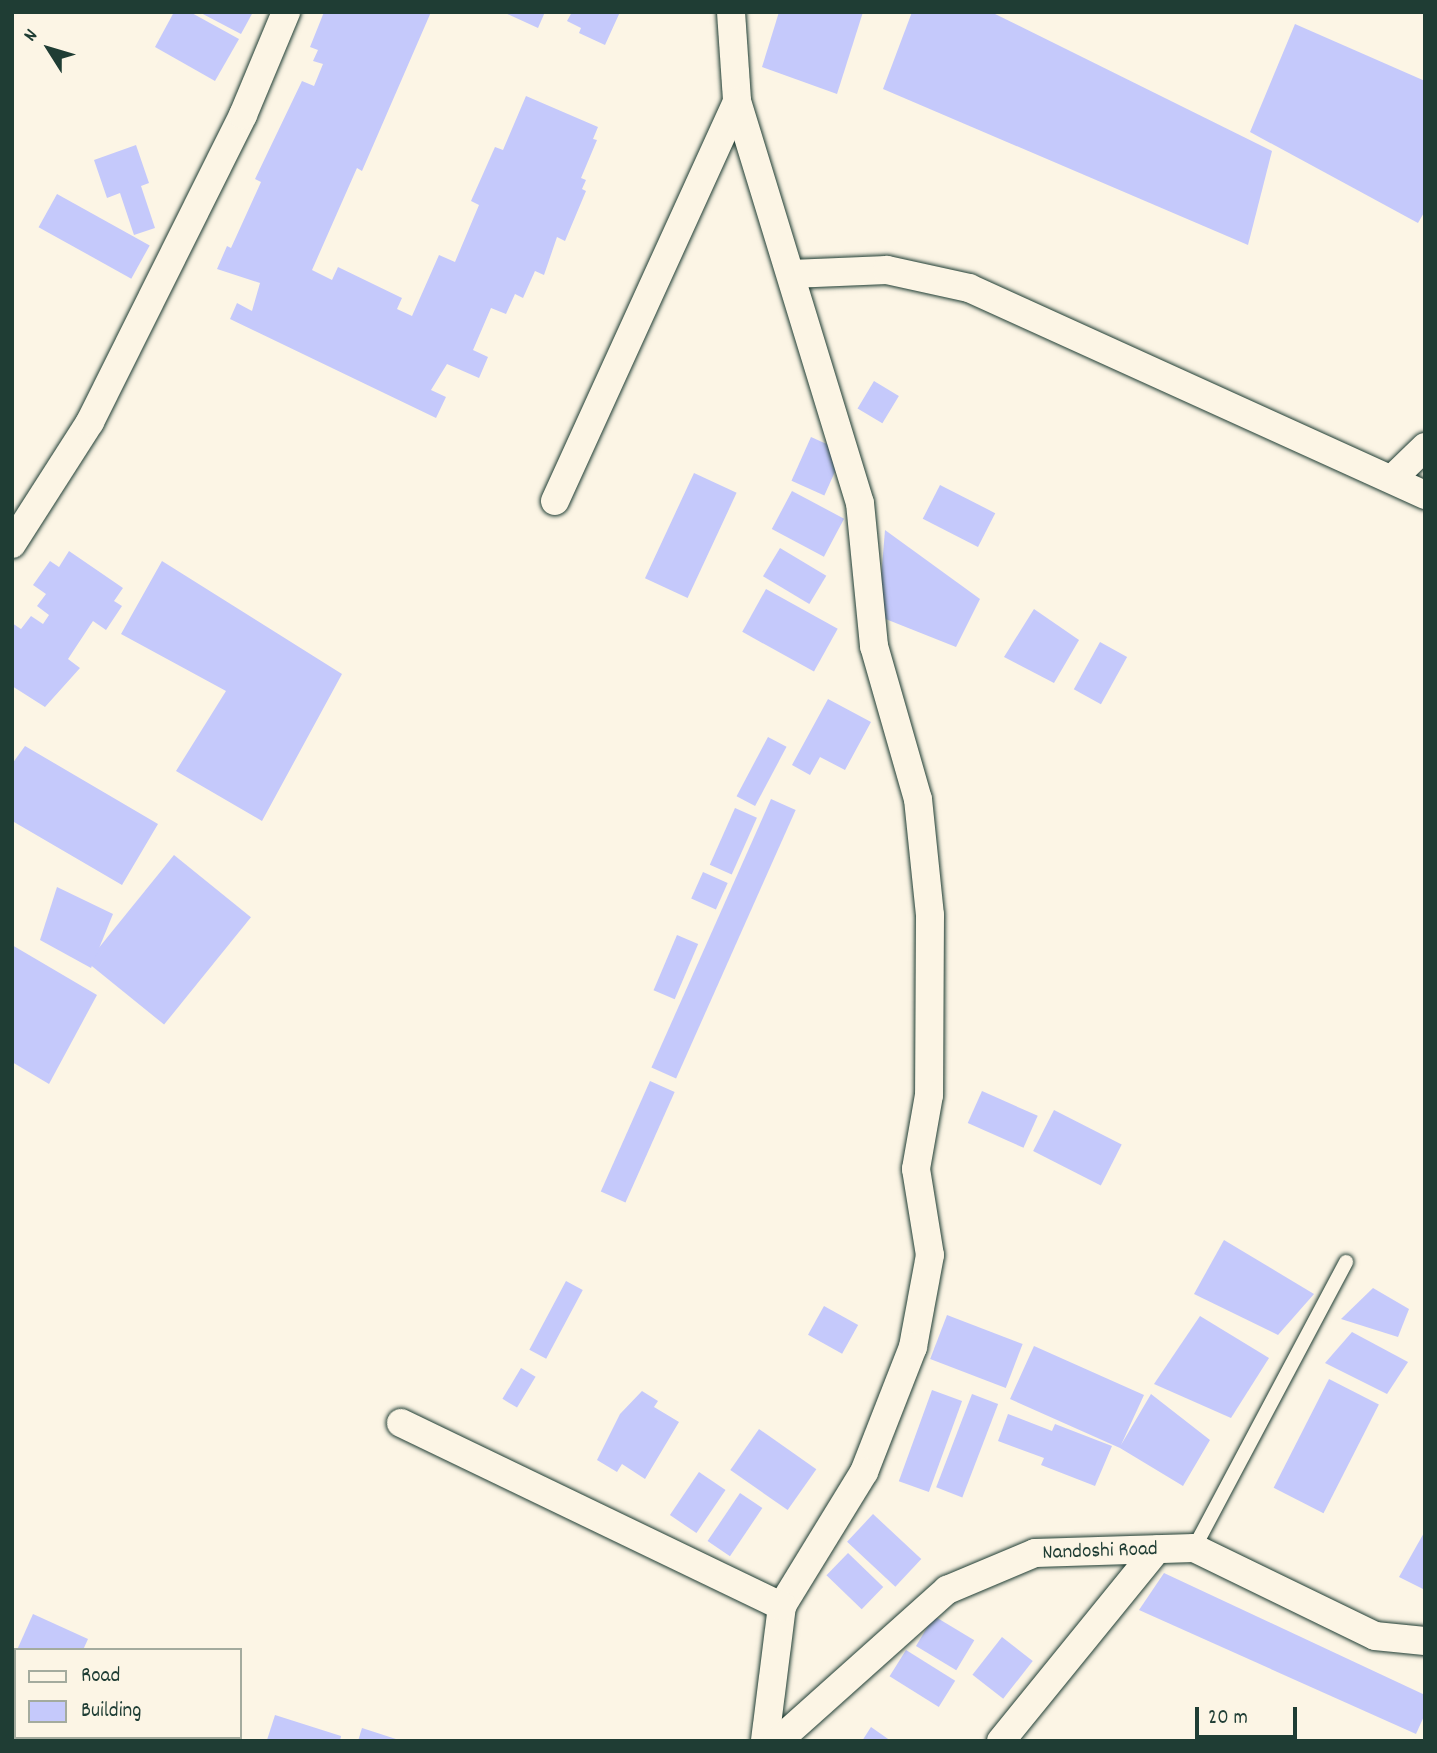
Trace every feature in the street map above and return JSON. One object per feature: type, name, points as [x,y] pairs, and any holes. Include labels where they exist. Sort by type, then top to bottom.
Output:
[{"type":"street","points":[[12,544],[90,422],[243,115],[286,12]]},
{"type":"street","points":[[731,12],[737,101],[860,503],[874,646],[918,799],[930,915],[929,1095],[916,1169],[930,1255],[913,1347],[864,1472],[782,1606],[765,1741]]},
{"type":"street","points":[[555,500],[737,101]]},
{"type":"street","points":[[791,274],[887,270],[970,288],[1425,495]]},
{"type":"street","points":[[1392,479],[1425,447]]},
{"type":"street","points":[[401,1423],[782,1606]]},
{"type":"street","name":"Nandoshi Road","points":[[778,1741],[947,1590],[1035,1553],[1194,1548],[1375,1636],[1425,1641]]},
{"type":"street","points":[[1001,1741],[1157,1549]]},
{"type":"lane","points":[[1194,1548],[1346,1262]]},
{"type":"building","points":[[174,12],[190,12],[239,39],[215,81],[155,47]]},
{"type":"building","points":[[199,12],[253,12],[241,34]]},
{"type":"building","points":[[324,12],[431,12],[362,171],[357,168],[312,270],[332,280],[338,267],[402,298],[397,309],[412,316],[439,255],[455,262],[479,205],[471,201],[495,147],[503,150],[526,96],[598,127],[593,139],[597,140],[581,178],[586,180],[582,189],[586,191],[565,241],[557,237],[544,275],[535,271],[523,298],[515,294],[506,314],[491,308],[473,350],[488,357],[479,378],[447,364],[431,390],[446,397],[436,418],[230,319],[237,303],[252,311],[260,283],[217,269],[227,246],[231,248],[261,182],[255,179],[302,81],[314,86],[323,64],[313,61],[318,50],[310,47]]},
{"type":"building","points":[[503,12],[545,12],[538,28]]},
{"type":"building","points":[[572,12],[620,12],[605,45],[579,33],[581,28],[567,21]]},
{"type":"building","points":[[779,12],[863,12],[837,94],[762,67]]},
{"type":"building","points":[[912,12],[991,12],[1272,151],[1248,245],[883,89]]},
{"type":"building","points":[[1295,24],[1425,81],[1425,211],[1418,223],[1250,132]]},
{"type":"building","points":[[136,145],[149,183],[141,186],[155,228],[134,235],[120,193],[107,198],[94,160]]},
{"type":"building","points":[[57,194],[150,245],[131,279],[39,227]]},
{"type":"building","points":[[874,381],[899,396],[882,423],[858,408]]},
{"type":"building","points":[[811,437],[844,452],[824,495],[791,481]]},
{"type":"building","points":[[694,473],[737,493],[688,598],[645,578]]},
{"type":"building","points":[[940,485],[995,513],[978,547],[923,519]]},
{"type":"building","points":[[792,491],[844,519],[824,557],[772,529]]},
{"type":"building","points":[[885,530],[980,599],[956,647],[878,616]]},
{"type":"building","points":[[780,548],[826,576],[809,604],[763,576]]},
{"type":"building","points":[[69,551],[123,588],[114,601],[122,606],[106,630],[93,621],[68,659],[80,668],[45,707],[12,686],[12,623],[21,629],[31,616],[43,624],[49,615],[37,606],[46,594],[33,585],[50,561],[59,567]]},
{"type":"building","points":[[162,561],[342,674],[262,821],[176,771],[226,691],[121,634]]},
{"type":"building","points":[[766,589],[838,629],[814,672],[742,632]]},
{"type":"building","points":[[1034,609],[1079,640],[1054,683],[1004,657]]},
{"type":"building","points":[[1100,642],[1127,657],[1101,704],[1074,689]]},
{"type":"building","points":[[828,699],[871,722],[845,770],[820,757],[810,775],[792,765]]},
{"type":"building","points":[[768,737],[787,747],[755,806],[737,796]]},
{"type":"building","points":[[25,746],[158,824],[122,885],[14,822],[12,825],[12,764]]},
{"type":"building","points":[[771,799],[796,810],[676,1079],[651,1068]]},
{"type":"building","points":[[735,808],[757,818],[732,874],[710,865]]},
{"type":"building","points":[[174,855],[251,917],[164,1025],[87,962]]},
{"type":"building","points":[[703,872],[728,883],[716,909],[691,898]]},
{"type":"building","points":[[57,887],[113,914],[91,968],[40,940]]},
{"type":"building","points":[[677,935],[698,944],[675,999],[654,990]]},
{"type":"building","points":[[12,945],[97,995],[49,1084],[12,1062]]},
{"type":"building","points":[[650,1081],[675,1092],[625,1203],[601,1192]]},
{"type":"building","points":[[982,1091],[1038,1116],[1023,1148],[968,1123]]},
{"type":"building","points":[[1054,1110],[1122,1145],[1101,1185],[1033,1151]]},
{"type":"building","points":[[1224,1240],[1314,1294],[1278,1335],[1194,1294]]},
{"type":"building","points":[[566,1281],[583,1290],[546,1359],[529,1350]]},
{"type":"building","points":[[1373,1288],[1409,1309],[1398,1337],[1341,1319]]},
{"type":"building","points":[[824,1306],[858,1325],[842,1354],[808,1335]]},
{"type":"building","points":[[947,1315],[1023,1344],[1006,1388],[930,1359]]},
{"type":"building","points":[[1200,1316],[1269,1358],[1231,1418],[1154,1384]]},
{"type":"building","points":[[1352,1332],[1408,1362],[1387,1394],[1325,1363]]},
{"type":"building","points":[[1034,1346],[1144,1395],[1121,1445],[1151,1394],[1210,1440],[1183,1486],[1120,1448],[1010,1399]]},
{"type":"building","points":[[521,1368],[536,1377],[517,1408],[502,1399]]},
{"type":"building","points":[[1329,1379],[1379,1404],[1324,1513],[1274,1488]]},
{"type":"building","points":[[932,1390],[962,1401],[929,1492],[899,1481]]},
{"type":"building","points":[[642,1391],[658,1401],[654,1407],[679,1422],[645,1479],[622,1464],[617,1472],[597,1460],[620,1414]]},
{"type":"building","points":[[972,1394],[998,1404],[962,1497],[936,1487]]},
{"type":"building","points":[[1008,1414],[1052,1431],[1055,1424],[1112,1446],[1095,1486],[1041,1465],[1044,1458],[998,1441]]},
{"type":"building","points":[[759,1429],[816,1469],[788,1510],[730,1470]]},
{"type":"building","points":[[699,1472],[726,1490],[696,1533],[670,1515]]},
{"type":"building","points":[[740,1493],[762,1508],[730,1556],[708,1541]]},
{"type":"building","points":[[873,1514],[921,1559],[895,1587],[847,1542]]},
{"type":"building","points":[[1425,1531],[1425,1590],[1399,1577]]},
{"type":"building","points":[[848,1553],[883,1587],[862,1609],[826,1575]]},
{"type":"building","points":[[1164,1573],[1425,1695],[1425,1714],[1416,1734],[1139,1610]]},
{"type":"building","points":[[33,1614],[88,1639],[84,1648],[18,1648]]},
{"type":"building","points":[[934,1616],[974,1640],[956,1670],[916,1646]]},
{"type":"building","points":[[1002,1637],[1033,1661],[1003,1699],[972,1675]]},
{"type":"building","points":[[906,1650],[955,1681],[939,1707],[890,1676]]},
{"type":"building","points":[[275,1715],[341,1736],[340,1741],[267,1740]]},
{"type":"building","points":[[871,1727],[891,1741],[862,1741]]},
{"type":"building","points":[[362,1728],[399,1740],[399,1741],[358,1741]]}]
